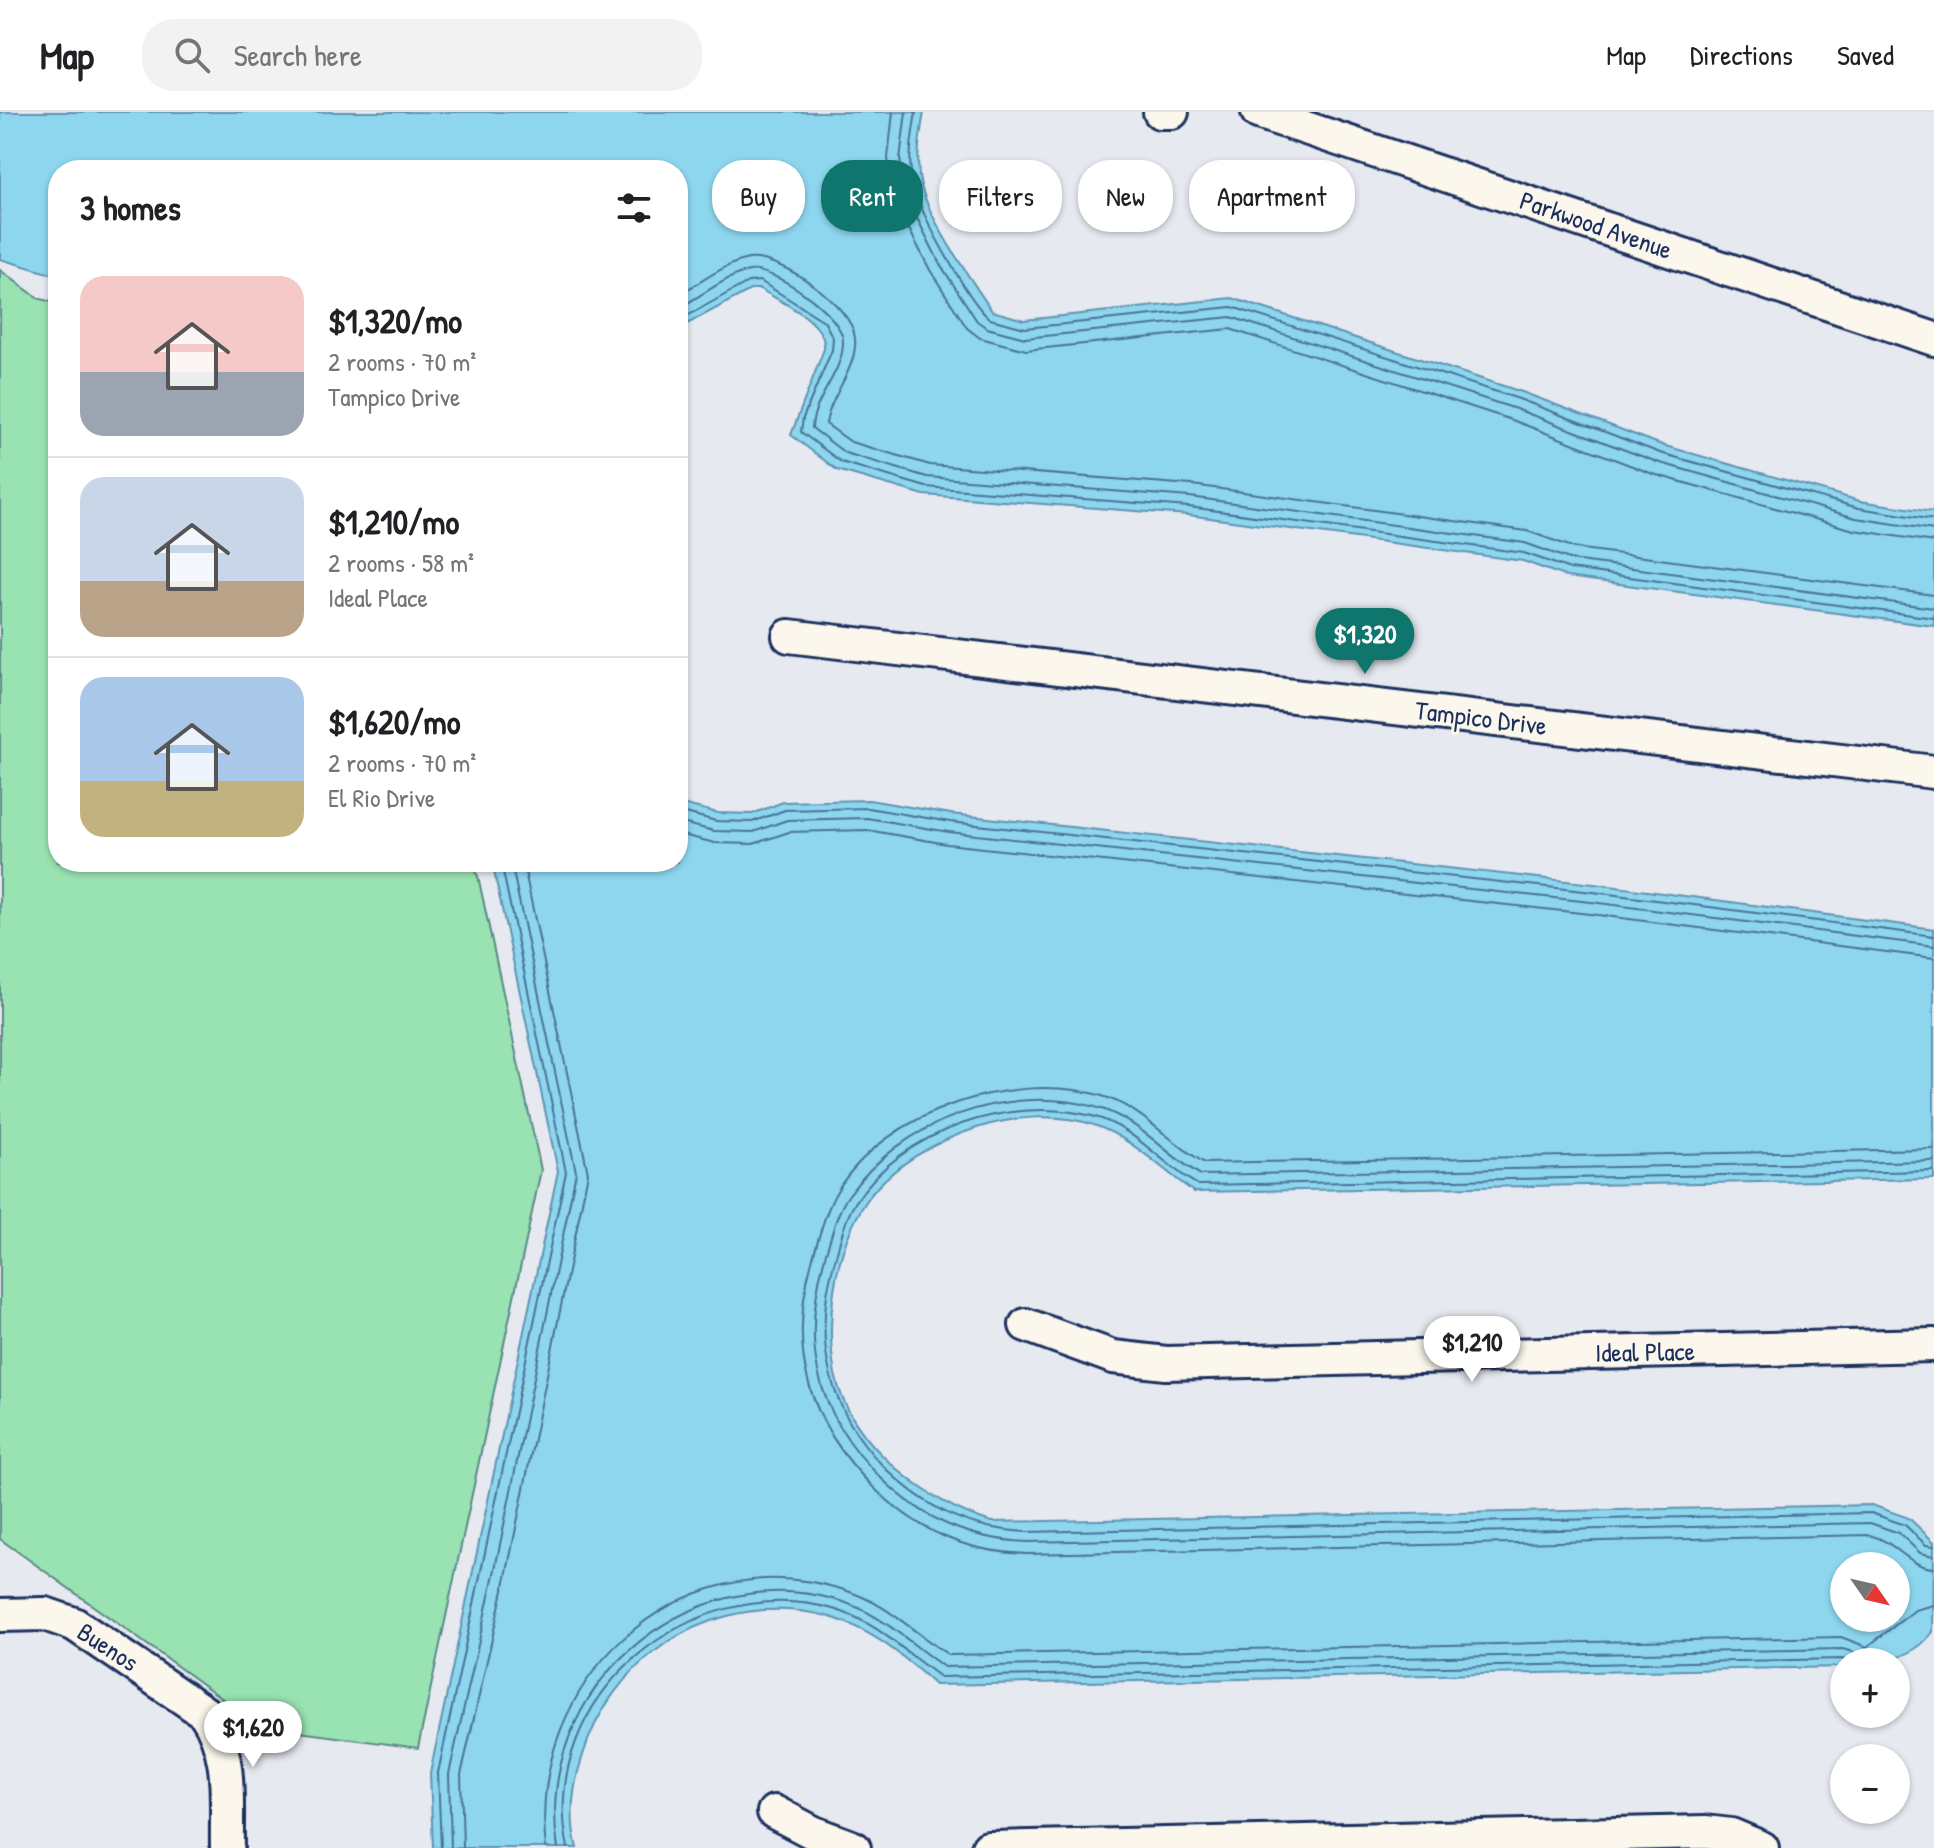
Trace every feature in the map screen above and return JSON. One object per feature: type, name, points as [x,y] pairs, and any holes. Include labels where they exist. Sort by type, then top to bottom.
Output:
[{"type":"street","points":[[1160,112],[1172,112]]},
{"type":"street","name":"Parkwood Avenue","points":[[1258,112],[1934,339]]},
{"type":"street","name":"Tampico Drive","points":[[789,636],[1934,772]]},
{"type":"street","name":"Ideal Place","points":[[1026,1325],[1113,1357],[1166,1363],[1934,1345]]},
{"type":"street","name":"Buenos","points":[[0,1615],[45,1614],[74,1624],[205,1713],[219,1735],[225,1752],[227,1848]]},
{"type":"street","points":[[774,1812],[824,1838],[854,1848]]},
{"type":"street","points":[[988,1848],[1705,1832],[1731,1835],[1762,1848]]},
{"type":"green space","points":[[0,270],[38,298],[48,301],[48,872],[475,872],[541,1170],[418,1748],[262,1727],[0,1539]]},
{"type":"water","points":[[0,112],[924,112],[918,160],[821,160],[821,232],[923,232],[923,192],[939,232],[992,311],[1024,320],[1232,298],[1522,392],[1662,445],[1860,501],[1934,512],[1934,626],[1567,577],[1523,561],[1188,515],[924,495],[837,470],[791,435],[824,349],[823,339],[811,321],[760,289],[752,289],[688,323],[688,160],[48,160],[48,273],[0,259]]},
{"type":"water","points":[[869,800],[951,814],[1594,884],[1934,929],[1934,1179],[1194,1192],[1134,1146],[1094,1125],[1051,1117],[1008,1120],[980,1127],[930,1148],[898,1168],[872,1194],[852,1226],[845,1246],[834,1289],[831,1332],[835,1374],[843,1400],[874,1447],[918,1486],[967,1513],[992,1522],[1872,1505],[1909,1518],[1934,1542],[1933,1632],[1910,1652],[1910,1648],[1830,1648],[1830,1667],[935,1685],[890,1647],[856,1627],[819,1614],[762,1610],[727,1616],[694,1628],[664,1645],[637,1667],[614,1693],[595,1724],[579,1769],[573,1814],[577,1848],[433,1848],[430,1773],[558,1171],[494,872],[688,872],[688,806],[718,813],[752,814],[783,802]]}]
